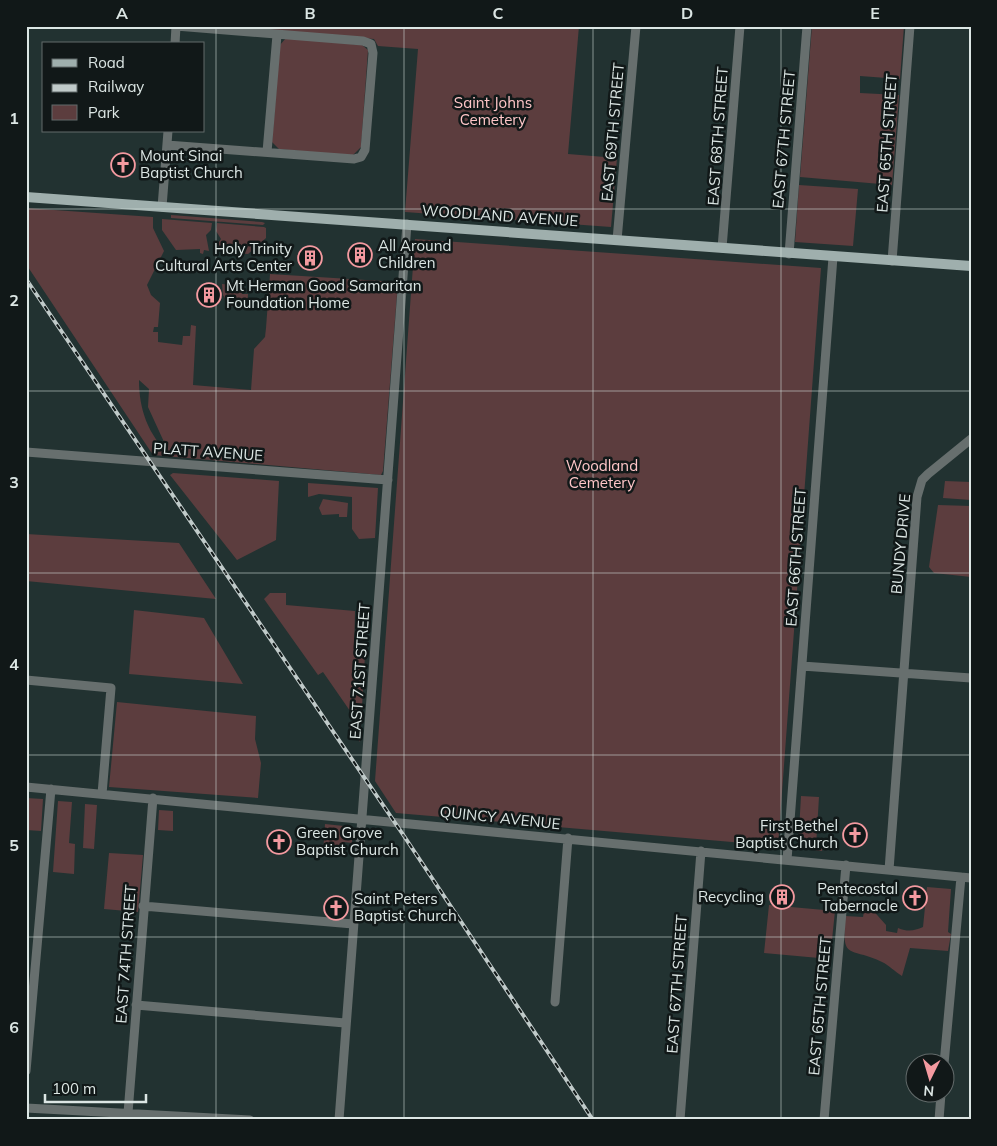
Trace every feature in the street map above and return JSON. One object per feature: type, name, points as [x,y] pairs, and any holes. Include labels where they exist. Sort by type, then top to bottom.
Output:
[{"type":"main road","name":"WOODLAND AVENUE","points":[[26,197],[407,224],[892,262],[971,266]]},
{"type":"street","points":[[167,145],[361,158],[366,142],[373,53],[371,44],[363,41],[176,26],[175,42]]},
{"type":"street","name":"EAST 69TH STREET","points":[[617,240],[636,26]]},
{"type":"street","name":"EAST 68TH STREET","points":[[722,248],[740,26]]},
{"type":"street","name":"EAST 67TH STREET","points":[[789,254],[807,26]]},
{"type":"street","name":"EAST 65TH STREET","points":[[892,262],[910,26]]},
{"type":"street","points":[[267,152],[277,35]]},
{"type":"street","points":[[162,207],[168,132]]},
{"type":"street","name":"EAST 71ST STREET","points":[[339,1120],[407,224]]},
{"type":"street","name":"EAST 66TH STREET","points":[[787,860],[833,257]]},
{"type":"street","name":"BUNDY DRIVE","points":[[889,870],[917,497],[922,480],[971,439]]},
{"type":"street","name":"PLATT AVENUE","points":[[26,452],[388,480]]},
{"type":"street","points":[[802,666],[971,678]]},
{"type":"street","points":[[26,680],[111,688],[102,794]]},
{"type":"street","name":"QUINCY AVENUE","points":[[26,787],[971,878]]},
{"type":"street","points":[[26,1072],[51,789]]},
{"type":"street","name":"EAST 74TH STREET","points":[[128,1113],[153,798]]},
{"type":"street","points":[[554,1002],[568,838]]},
{"type":"street","name":"EAST 67TH STREET","points":[[680,1120],[701,851]]},
{"type":"street","name":"EAST 65TH STREET","points":[[824,1120],[846,865]]},
{"type":"street","points":[[945,1054],[961,877]]},
{"type":"street","points":[[143,906],[353,924]]},
{"type":"street","points":[[136,1005],[345,1023]]},
{"type":"street","points":[[939,1120],[940,1104]]},
{"type":"street","points":[[26,1108],[128,1113],[138,1117],[250,1120]]},
{"type":"green space","name":"Saint Johns Cemetery","points":[[221,26],[579,26],[568,154],[617,158],[611,227],[405,212],[418,49],[378,46],[374,39]]},
{"type":"green space","points":[[812,26],[904,26],[900,79],[860,76],[860,93],[899,95],[892,185],[800,177]]},
{"type":"green space","points":[[286,38],[362,45],[368,50],[361,147],[352,156],[279,149],[272,142],[280,45]]},
{"type":"green space","points":[[799,185],[858,189],[853,246],[795,242]]},
{"type":"green space","points":[[26,208],[153,217],[153,228],[164,251],[147,285],[151,295],[160,303],[158,327],[154,327],[153,332],[158,332],[158,342],[182,345],[183,336],[190,336],[191,325],[196,326],[193,385],[251,390],[254,349],[265,337],[270,274],[398,282],[383,471],[381,475],[153,455],[26,264]],"holes":[[[139,380],[149,389],[148,407],[170,455],[156,439],[146,421],[139,391]]]},
{"type":"green space","points":[[171,215],[265,223],[263,225],[171,218]]},
{"type":"green space","points":[[162,219],[212,223],[211,230],[206,235],[209,251],[204,250],[203,254],[200,253],[200,249],[176,250],[162,230]]},
{"type":"green space","points":[[217,223],[264,227],[266,228],[266,238],[248,254],[225,252],[224,255],[221,255],[222,251],[216,251],[221,239],[216,231]]},
{"type":"green space","name":"Woodland Cemetery","points":[[415,239],[821,268],[778,846],[396,813],[375,781]]},
{"type":"green space","points":[[222,284],[243,286],[242,294],[248,294],[247,307],[229,306],[223,295]]},
{"type":"green space","points":[[173,473],[279,481],[276,540],[237,560],[170,475]]},
{"type":"green space","points":[[945,481],[971,482],[971,500],[943,498]]},
{"type":"green space","points":[[308,483],[378,488],[375,538],[359,539],[352,529],[352,497],[319,494],[308,497]]},
{"type":"green space","points":[[323,499],[348,503],[347,517],[339,517],[339,514],[322,515],[319,508]]},
{"type":"green space","points":[[938,505],[971,506],[971,577],[934,573],[929,567]]},
{"type":"green space","points":[[26,534],[179,543],[216,599],[26,581]]},
{"type":"green space","points":[[270,593],[286,593],[286,605],[355,611],[354,653],[365,655],[360,742],[349,727],[357,721],[323,672],[318,675],[264,599]]},
{"type":"green space","points":[[134,610],[204,618],[243,684],[129,674]]},
{"type":"green space","points":[[117,702],[256,716],[255,739],[261,763],[258,798],[109,787]]},
{"type":"green space","points":[[801,796],[819,797],[816,846],[823,847],[822,851],[798,848]]},
{"type":"green space","points":[[26,798],[43,799],[41,831],[26,830]]},
{"type":"green space","points":[[58,801],[72,802],[69,843],[75,844],[74,874],[53,872]]},
{"type":"green space","points":[[85,804],[97,805],[94,849],[83,848]]},
{"type":"green space","points":[[159,810],[173,811],[173,831],[158,830]]},
{"type":"green space","points":[[325,824],[353,827],[352,843],[344,842],[343,847],[328,848],[323,853]]},
{"type":"green space","points":[[109,853],[143,855],[138,912],[104,909]]},
{"type":"green space","points":[[927,887],[951,889],[948,932],[951,934],[948,951],[910,948],[902,976],[885,963],[855,953],[846,947],[845,916],[863,917],[865,906],[870,907],[886,925],[886,931],[897,933],[898,928],[911,931],[923,927]]},
{"type":"green space","points":[[769,905],[835,911],[830,959],[764,953]]},
{"type":"railway","points":[[26,279],[404,836],[593,1120]]},
{"type":"place","name":"Mount Sinai Baptist Church","points":[[123,165]]},
{"type":"place","name":"All Around Children","points":[[360,255]]},
{"type":"place","name":"Holy Trinity Cultural Arts Center","points":[[310,258]]},
{"type":"place","name":"Mt Herman Good Samaritan Foundation Home","points":[[209,295]]},
{"type":"place","name":"First Bethel Baptist Church","points":[[855,835]]},
{"type":"place","name":"Green Grove Baptist Church","points":[[279,842]]},
{"type":"place","name":"Recycling","points":[[782,897]]},
{"type":"place","name":"Pentecostal Tabernacle","points":[[915,898]]},
{"type":"place","name":"Saint Peters Baptist Church","points":[[336,908]]}]
